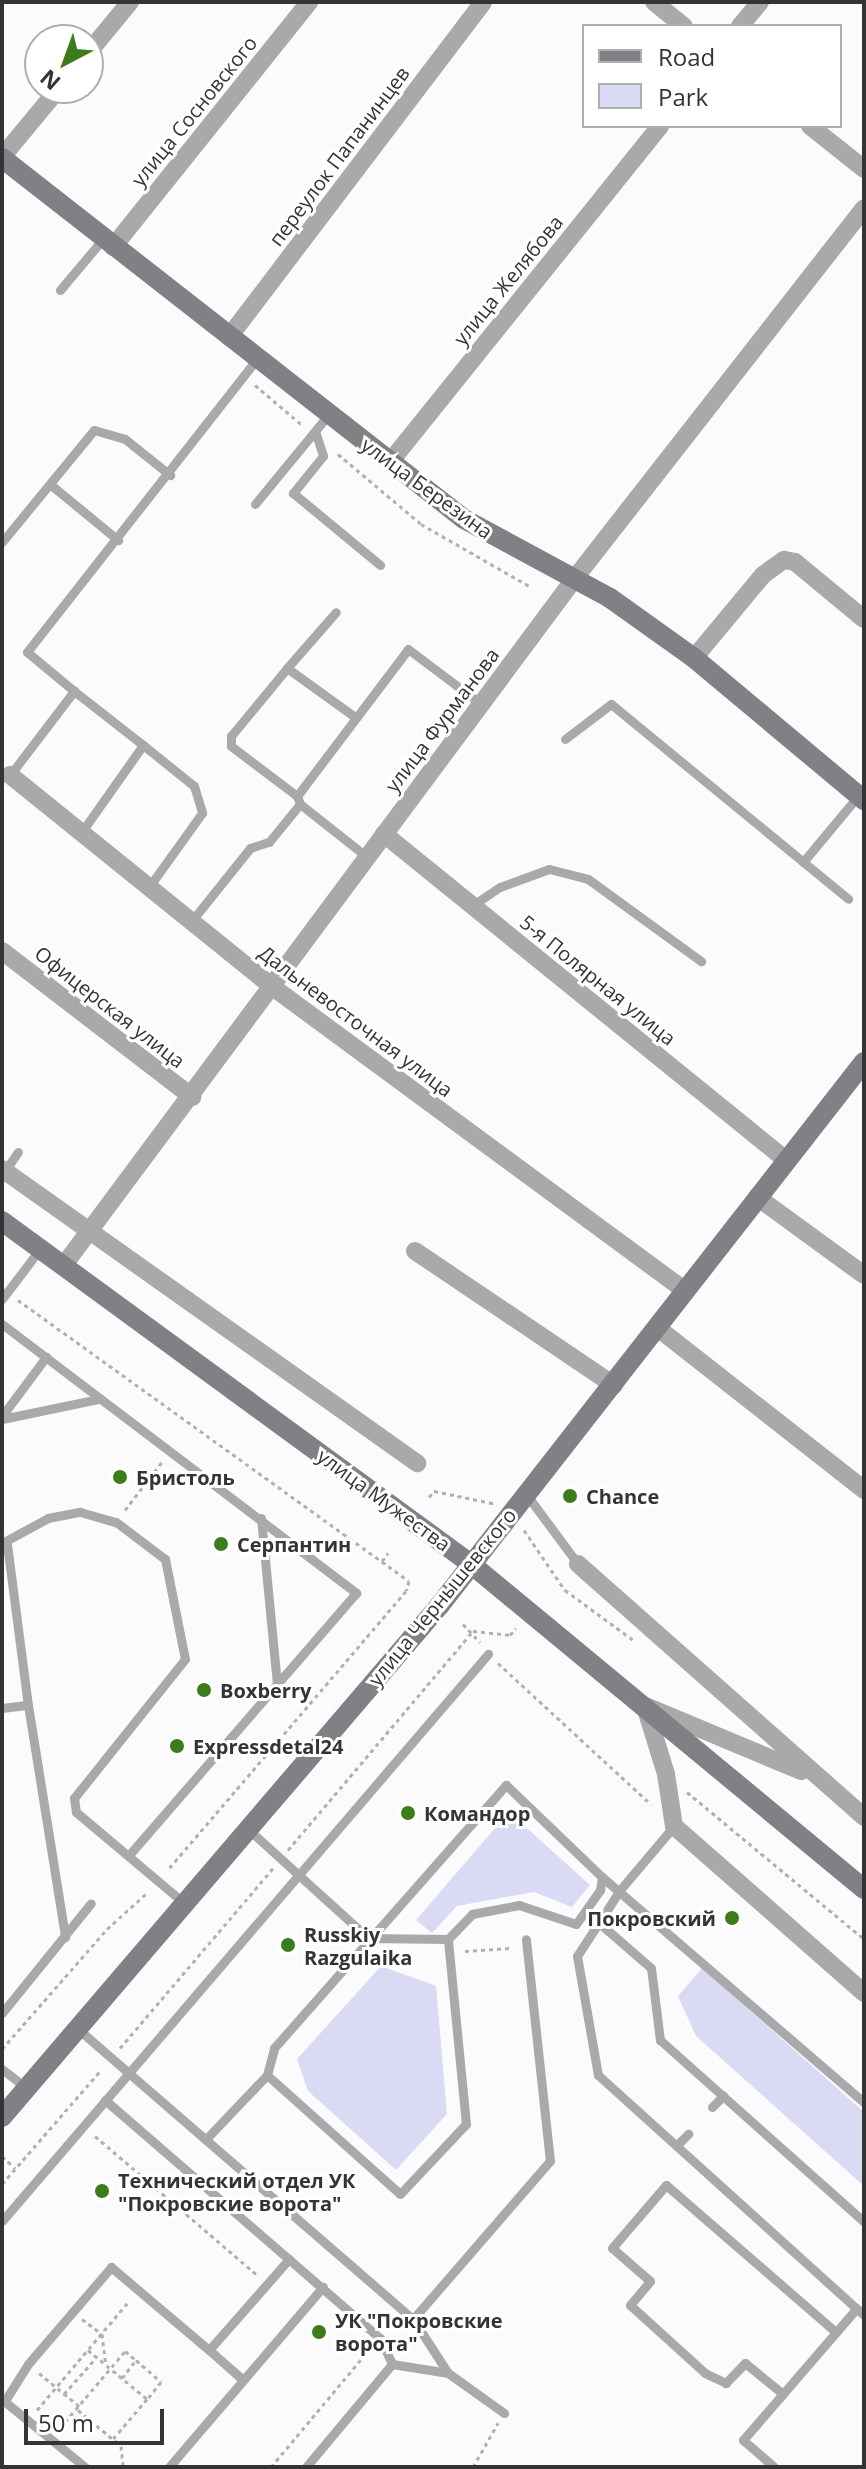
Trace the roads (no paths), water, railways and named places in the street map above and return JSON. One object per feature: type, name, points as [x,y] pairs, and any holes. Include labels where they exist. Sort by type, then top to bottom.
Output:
[{"type":"street","points":[[104,34],[130,2]]},
{"type":"street","name":"улица Сосновского","points":[[108,243],[309,2]]},
{"type":"street","name":"переулок Папанинцев","points":[[229,337],[483,2]]},
{"type":"street","points":[[654,2],[682,24]]},
{"type":"street","points":[[742,24],[760,2]]},
{"type":"street","points":[[4,163],[47,104]]},
{"type":"street","name":"улица Желябова","points":[[390,462],[658,128]]},
{"type":"street","points":[[813,128],[864,169]]},
{"type":"street","name":"улица Березина","points":[[4,163],[257,359],[321,423],[390,462],[506,545],[575,578],[694,658],[861,798]]},
{"type":"street","name":"улица Фурманова","points":[[64,1265],[274,988],[367,857],[575,578],[864,208]]},
{"type":"street","points":[[694,658],[768,569],[784,560],[795,562],[864,619]]},
{"type":"street","name":"Дальневосточная улица","points":[[10,775],[274,988],[684,1290]]},
{"type":"street","name":"5-я Полярная улица","points":[[384,834],[786,1160]]},
{"type":"street","name":"Офицерская улица","points":[[2,951],[192,1097]]},
{"type":"street","name":"улица Чернышевского","points":[[2,2117],[471,1564],[659,1329],[684,1290],[864,1062]]},
{"type":"street","points":[[4,1170],[88,1233],[417,1463]]},
{"type":"street","points":[[757,1197],[864,1275]]},
{"type":"street","name":"улица Мужества","points":[[2,1221],[471,1564],[864,1889]]},
{"type":"street","points":[[415,1251],[614,1385]]},
{"type":"street","points":[[659,1329],[864,1490]]},
{"type":"street","points":[[578,1564],[864,1817]]},
{"type":"street","points":[[645,1706],[754,1748],[821,1781]]},
{"type":"street","points":[[645,1706],[666,1774],[674,1826],[864,1993]]},
{"type":"lane","points":[[60,290],[108,243]]},
{"type":"lane","points":[[148,888],[202,813],[194,786],[27,652],[170,475],[257,359]]},
{"type":"lane","points":[[255,504],[321,423]]},
{"type":"lane","points":[[321,423],[323,456],[293,493],[380,565]]},
{"type":"lane","points":[[2,542],[94,430],[125,439],[170,475]]},
{"type":"lane","points":[[51,485],[118,540]]},
{"type":"lane","points":[[336,612],[231,736],[231,746],[367,857]]},
{"type":"lane","points":[[190,923],[250,848],[269,842],[355,717],[408,649],[481,704]]},
{"type":"lane","points":[[287,668],[355,717]]},
{"type":"lane","points":[[10,775],[74,691]]},
{"type":"lane","points":[[565,739],[611,704],[848,899]]},
{"type":"lane","points":[[81,833],[143,745]]},
{"type":"lane","points":[[803,862],[861,798]]},
{"type":"lane","points":[[472,906],[500,887],[549,869],[588,879],[701,961]]},
{"type":"lane","points":[[4,1170],[18,1152]]},
{"type":"lane","points":[[5,1295],[40,1249]]},
{"type":"lane","points":[[2,1324],[356,1593],[129,1855]]},
{"type":"lane","points":[[2,1418],[46,1357]]},
{"type":"lane","points":[[2,1418],[99,1399]]},
{"type":"lane","points":[[526,1494],[578,1564]]},
{"type":"lane","points":[[65,1937],[4,1543],[48,1518],[80,1512],[116,1522],[165,1559],[186,1647],[185,1659],[74,1798],[76,1812],[185,1904]]},
{"type":"lane","points":[[261,1518],[277,1684]]},
{"type":"lane","points":[[2,2221],[488,1654]]},
{"type":"lane","points":[[2,1708],[28,1705]]},
{"type":"lane","points":[[207,2138],[267,2075],[274,2048],[506,1785],[602,1877],[864,2102]]},
{"type":"lane","points":[[674,1826],[620,1890],[577,1956],[598,2075],[860,2312],[836,2332],[743,2440],[774,2467]]},
{"type":"lane","points":[[248,1829],[368,1938],[448,1939],[472,1914],[519,1905],[576,1924],[600,1890],[602,1877]]},
{"type":"lane","points":[[2,2013],[91,1903]]},
{"type":"lane","points":[[598,1922],[651,1968],[660,2040],[864,2222]]},
{"type":"lane","points":[[267,2075],[400,2194],[466,2124],[448,1939]]},
{"type":"lane","points":[[413,2319],[550,2161],[526,1939]]},
{"type":"lane","points":[[78,2029],[413,2319],[448,2373],[504,2413]]},
{"type":"lane","points":[[2,2069],[26,2088]]},
{"type":"lane","points":[[712,2107],[723,2096]]},
{"type":"lane","points":[[105,2100],[380,2338],[392,2364]]},
{"type":"lane","points":[[677,2145],[688,2134]]},
{"type":"lane","points":[[783,2394],[745,2363],[726,2383],[705,2373],[630,2305],[650,2281],[612,2248],[666,2185],[836,2332]]},
{"type":"lane","points":[[209,2350],[289,2259]]},
{"type":"lane","points":[[85,2467],[4,2401],[28,2364],[111,2267],[242,2379]]},
{"type":"lane","points":[[169,2467],[323,2287]]},
{"type":"lane","points":[[392,2364],[448,2373]]},
{"type":"lane","points":[[306,2467],[392,2364]]},
{"type":"place","name":"Бристоль","points":[[120,1477]]},
{"type":"place","name":"Chance","points":[[570,1496]]},
{"type":"place","name":"Серпантин","points":[[221,1544]]},
{"type":"place","name":"Boxberry","points":[[204,1690]]},
{"type":"place","name":"Expressdetal24","points":[[177,1746]]},
{"type":"place","name":"Командор","points":[[408,1813]]},
{"type":"place","name":"Покровский","points":[[732,1918]]},
{"type":"place","name":"Russkiy Razgulaika","points":[[288,1945]]},
{"type":"place","name":"Технический отдел УК \"Покровские ворота\"","points":[[102,2191]]},
{"type":"place","name":"УК \"Покровские ворота\"","points":[[319,2332]]}]
